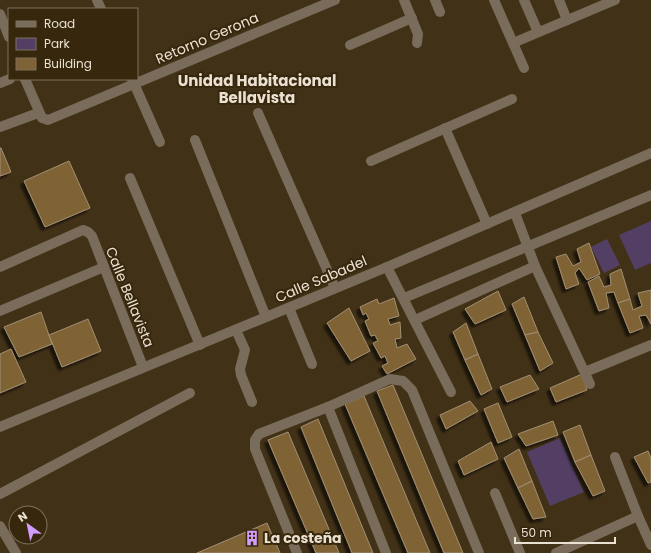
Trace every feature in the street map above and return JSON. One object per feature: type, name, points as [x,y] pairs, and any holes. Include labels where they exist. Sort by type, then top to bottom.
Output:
[{"type":"street","name":"Retorno Gerona","points":[[138,80],[335,0]]},
{"type":"street","points":[[404,0],[418,34],[417,43]]},
{"type":"street","points":[[435,0],[440,12]]},
{"type":"street","points":[[494,0],[524,68]]},
{"type":"street","points":[[524,0],[538,32]]},
{"type":"street","points":[[559,0],[568,20]]},
{"type":"street","points":[[513,43],[615,0]]},
{"type":"street","points":[[0,14],[8,34]]},
{"type":"street","points":[[350,45],[412,18]]},
{"type":"street","points":[[25,80],[38,113],[42,118],[48,120],[133,82],[160,142]]},
{"type":"street","points":[[371,160],[512,98]]},
{"type":"street","points":[[0,127],[38,113]]},
{"type":"street","points":[[258,113],[335,288]]},
{"type":"street","points":[[445,128],[487,224]]},
{"type":"street","points":[[194,140],[266,317]]},
{"type":"street","name":"Calle Sabadel","points":[[0,426],[387,267],[651,153]]},
{"type":"street","points":[[130,178],[200,345]]},
{"type":"street","points":[[404,298],[651,195]]},
{"type":"street","points":[[515,213],[535,266],[590,384]]},
{"type":"street","name":"Calle Bellavista","points":[[0,267],[83,230],[88,232],[92,236],[143,367]]},
{"type":"street","points":[[415,320],[535,266]]},
{"type":"street","points":[[387,267],[451,392]]},
{"type":"street","points":[[0,311],[104,268]]},
{"type":"street","points":[[289,308],[312,364]]},
{"type":"street","points":[[236,330],[245,350],[240,369],[241,375],[252,402]]},
{"type":"street","points":[[585,372],[651,345]]},
{"type":"street","points":[[297,553],[255,448],[255,440],[259,434],[328,407],[390,379],[403,381],[412,390],[479,553]]},
{"type":"street","points":[[0,494],[190,393]]},
{"type":"street","points":[[328,407],[386,553]]},
{"type":"street","points":[[615,457],[651,545]]},
{"type":"street","points":[[495,494],[520,553]]},
{"type":"street","points":[[556,553],[638,516]]},
{"type":"street","points":[[0,526],[16,553]]},
{"type":"green space","points":[[651,221],[651,263],[635,270],[619,235]]},
{"type":"green space","points":[[607,239],[620,265],[604,273],[591,247]]},
{"type":"green space","points":[[560,438],[584,492],[550,506],[527,452]]},
{"type":"building","points":[[0,148],[11,172],[0,176]]},
{"type":"building","points":[[69,161],[90,208],[45,227],[24,181]]},
{"type":"building","points":[[589,243],[600,274],[587,280],[579,268],[575,273],[579,284],[566,289],[556,257],[566,254],[573,266],[581,262],[577,249]]},
{"type":"building","points":[[621,269],[630,299],[618,303],[614,292],[606,293],[609,308],[599,311],[588,282],[599,276],[604,287],[611,285],[610,274]]},
{"type":"building","points":[[651,290],[651,324],[646,315],[639,316],[643,328],[630,333],[618,303],[630,299],[633,310],[642,306],[638,293]]},
{"type":"building","points":[[498,291],[506,310],[475,324],[465,309]]},
{"type":"building","points":[[524,297],[538,332],[525,335],[512,304]]},
{"type":"building","points":[[394,298],[399,316],[388,319],[390,325],[400,322],[401,338],[395,339],[397,348],[407,344],[416,359],[387,374],[382,366],[388,363],[385,356],[381,358],[373,343],[378,341],[375,335],[371,336],[365,321],[369,319],[366,313],[363,315],[360,307],[377,299],[379,304]]},
{"type":"building","points":[[349,308],[370,351],[351,361],[327,323]]},
{"type":"building","points":[[41,312],[52,344],[19,357],[4,327]]},
{"type":"building","points":[[88,319],[101,351],[62,367],[49,335]]},
{"type":"building","points":[[466,323],[478,354],[465,360],[453,332]]},
{"type":"building","points":[[538,332],[553,363],[540,371],[525,335]]},
{"type":"building","points":[[11,349],[26,382],[0,393],[0,354]]},
{"type":"building","points":[[478,354],[492,389],[481,395],[465,360]]},
{"type":"building","points":[[582,374],[587,390],[556,402],[550,388]]},
{"type":"building","points":[[530,375],[539,389],[507,402],[500,387]]},
{"type":"building","points":[[393,385],[463,553],[444,553],[377,391]]},
{"type":"building","points":[[364,396],[430,553],[408,553],[345,404]]},
{"type":"building","points":[[470,401],[478,411],[446,429],[440,415]]},
{"type":"building","points":[[498,403],[512,437],[498,443],[484,409]]},
{"type":"building","points":[[318,419],[373,553],[352,553],[301,427]]},
{"type":"building","points":[[553,421],[558,435],[526,446],[518,434]]},
{"type":"building","points":[[580,425],[591,455],[575,462],[563,432]]},
{"type":"building","points":[[288,432],[339,553],[316,553],[268,440]]},
{"type":"building","points":[[491,442],[498,459],[464,475],[458,461]]},
{"type":"building","points":[[519,449],[532,481],[518,488],[504,458]]},
{"type":"building","points":[[648,451],[651,458],[651,482],[648,483],[634,457]]},
{"type":"building","points":[[591,455],[605,491],[593,496],[575,462]]},
{"type":"building","points":[[532,481],[546,517],[533,519],[518,488]]},
{"type":"building","name":"La costeña","points":[[267,523],[280,553],[197,553]]},
{"type":"place","name":"La costeña","points":[[252,538]]},
{"type":"district","name":"Unidad Habitacional Bellavista","points":[[257,88]]}]
